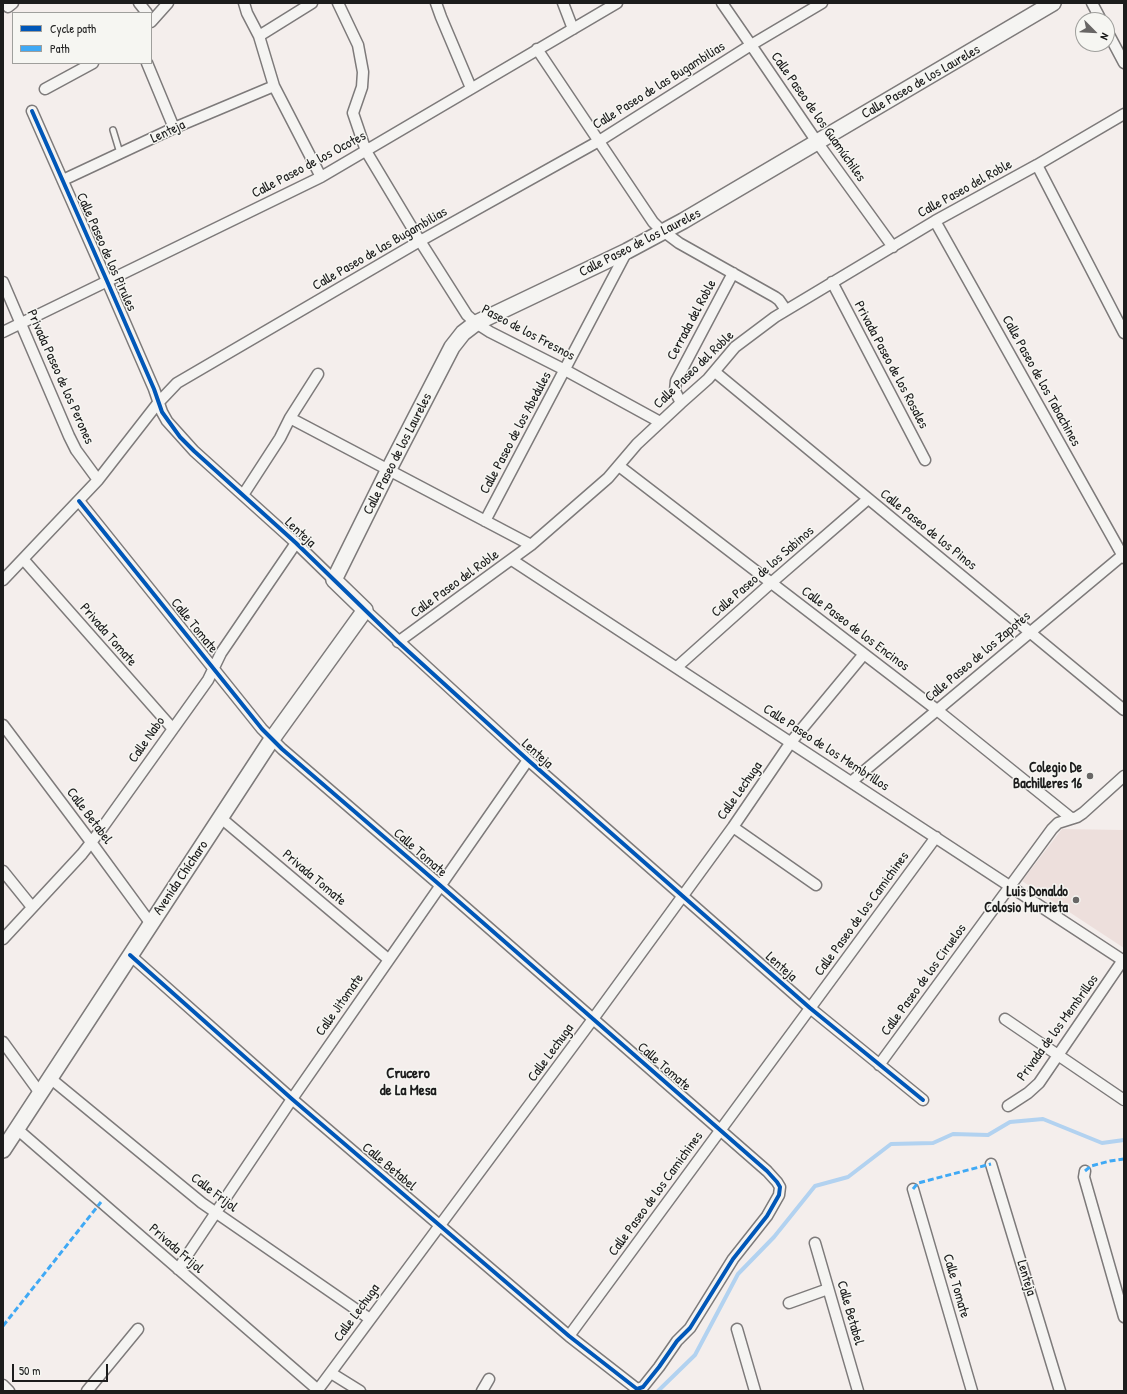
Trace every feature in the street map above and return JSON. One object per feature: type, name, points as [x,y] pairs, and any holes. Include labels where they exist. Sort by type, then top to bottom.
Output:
[{"type":"street","points":[[139,3],[146,12]]},
{"type":"street","points":[[152,17],[168,3]]},
{"type":"street","points":[[244,3],[258,36],[274,86],[322,177]]},
{"type":"street","points":[[258,36],[312,3]]},
{"type":"street","name":"Paseo de los Fresnos","points":[[338,3],[358,44],[364,72],[362,87],[353,113],[366,151],[420,241],[467,315],[490,332],[565,370],[660,422]]},
{"type":"street","points":[[436,3],[440,17],[471,88]]},
{"type":"street","points":[[563,3],[572,29]]},
{"type":"street","name":"Calle Paseo de los Ocotes","points":[[3,332],[322,177],[617,3]]},
{"type":"street","name":"Calle Paseo de los Guamúchiles","points":[[722,3],[817,142],[893,247]]},
{"type":"street","name":"Calle Paseo de las Bugambilias","points":[[3,580],[98,480],[158,403],[177,383],[420,241],[600,141],[751,45],[822,3]]},
{"type":"street","name":"Calle Paseo de los Laureles","points":[[334,580],[452,347],[463,333],[476,323],[664,232],[1053,3]]},
{"type":"street","points":[[1092,3],[1097,12]]},
{"type":"street","points":[[1115,46],[1124,63]]},
{"type":"street","points":[[537,49],[653,222],[679,243],[775,297],[786,310]]},
{"type":"street","points":[[45,89],[91,64]]},
{"type":"street","points":[[147,64],[174,128]]},
{"type":"street","name":"Lenteja","points":[[63,180],[174,128],[274,86]]},
{"type":"street","name":"Calle Paseo de los Pirules","points":[[32,111],[154,389],[158,403]]},
{"type":"street","name":"Calle Paseo del Roble","points":[[398,642],[512,560],[596,489],[619,466],[637,444],[715,372],[735,346],[786,310],[832,282],[935,221],[1124,114]]},
{"type":"street","points":[[1036,165],[1124,333]]},
{"type":"street","name":"Calle Paseo de los Tabachines","points":[[935,221],[1123,556]]},
{"type":"street","name":"Calle Paseo de los Abedules","points":[[485,521],[627,251]]},
{"type":"street","name":"Cerrada del Roble","points":[[681,403],[675,391],[676,381],[733,273]]},
{"type":"street","name":"Privada Paseo de los Perones","points":[[3,282],[69,436],[76,450],[98,480]]},
{"type":"street","name":"Privada Paseo de los Rosales","points":[[832,282],[925,460]]},
{"type":"street","name":"Calle Paseo de los Pinos","points":[[715,372],[1124,710]]},
{"type":"street","points":[[243,495],[280,438],[290,418],[318,374]]},
{"type":"street","name":"Lenteja","points":[[158,403],[167,421],[194,452],[296,544],[398,642],[528,760],[810,1008],[923,1100]]},
{"type":"street","points":[[290,418],[530,545]]},
{"type":"street","name":"Calle Paseo de los Encinos","points":[[619,466],[937,710],[1071,818]]},
{"type":"street","name":"Calle Paseo de los Sabinos","points":[[677,667],[868,499]]},
{"type":"street","name":"Calle Tomate","points":[[79,501],[272,739],[282,749],[767,1171],[777,1182],[780,1190],[776,1202],[733,1259],[690,1328],[677,1341],[659,1367],[640,1390]]},
{"type":"street","name":"Calle Nabo","points":[[3,939],[91,842],[208,680],[221,653],[296,544]]},
{"type":"street","name":"Calle Paseo de los Zapotes","points":[[851,782],[1123,556]]},
{"type":"street","name":"Privada Tomate","points":[[23,559],[173,729]]},
{"type":"street","name":"Calle Paseo de los Membrillos","points":[[512,560],[1124,961]]},
{"type":"street","name":"Avenida Chícharo","points":[[3,1150],[272,739],[365,610]]},
{"type":"street","name":"Calle Lechuga","points":[[317,1391],[593,1019],[733,827],[790,742],[864,654]]},
{"type":"street","name":"Calle Betabel","points":[[3,726],[151,924]]},
{"type":"street","name":"Calle Jitomate","points":[[178,1269],[388,959],[441,886],[528,760]]},
{"type":"street","name":"Calle Paseo de los Ciruelos","points":[[879,1065],[1052,829],[1058,823],[1084,813],[1124,776]]},
{"type":"street","name":"Privada Tomate","points":[[221,818],[388,959]]},
{"type":"street","points":[[733,827],[816,885]]},
{"type":"street","name":"Calle Paseo de los Camichines","points":[[569,1336],[936,837]]},
{"type":"street","points":[[3,871],[32,907]]},
{"type":"street","name":"Calle Betabel","points":[[130,955],[292,1099],[569,1336],[635,1388],[640,1390]]},
{"type":"street","name":"Privada de los Membrillos","points":[[1008,1106],[1034,1088],[1059,1056],[1124,961]]},
{"type":"street","points":[[1005,1019],[1124,1100]]},
{"type":"street","points":[[3,1042],[40,1092]]},
{"type":"street","name":"Calle Frijol","points":[[50,1078],[202,1203],[370,1319]]},
{"type":"street","name":"Privada Frijol","points":[[17,1129],[317,1391]]},
{"type":"street","name":"Lenteja","points":[[991,1164],[1060,1391]]},
{"type":"street","points":[[1085,1171],[1084,1177],[1124,1317]]},
{"type":"street","name":"Calle Tomate","points":[[913,1189],[972,1391]]},
{"type":"street","name":"Calle Betabel","points":[[816,1243],[828,1290],[858,1391]]},
{"type":"street","points":[[789,1303],[828,1290]]},
{"type":"street","points":[[86,1391],[138,1328]]},
{"type":"street","points":[[737,1328],[755,1391]]},
{"type":"street","points":[[331,1372],[360,1391]]},
{"type":"street","points":[[482,1391],[489,1379]]},
{"type":"street","points":[[3,1385],[9,1391]]},
{"type":"lane","points":[[113,130],[121,154]]},
{"type":"shaded area","points":[[1062,829],[1124,830],[1124,948],[1022,881]]},
{"type":"waterway","points":[[658,1391],[695,1355],[738,1274],[774,1237],[815,1186],[848,1177],[891,1144],[933,1143],[953,1134],[988,1135],[1010,1122],[1043,1119],[1102,1143],[1124,1140]]},
{"type":"marked path","points":[[1085,1171],[1091,1166],[1124,1159]]},
{"type":"marked path","points":[[913,1189],[918,1183],[991,1164]]},
{"type":"marked path","points":[[3,1326],[101,1202]]},
{"type":"cycle path","points":[[32,111],[154,389],[162,412],[180,437],[296,543],[398,642],[528,760],[810,1008],[923,1100]]},
{"type":"cycle path","points":[[79,501],[262,729],[282,749],[767,1171],[780,1187],[779,1195],[767,1216],[733,1259],[690,1328],[677,1341],[643,1387],[637,1389],[569,1336],[292,1099],[130,955]]},
{"type":"place","name":"Colegio De Bachilleres 16","points":[[1090,776]]},
{"type":"place","name":"Luis Donaldo Colosio Murrieta","points":[[1076,900]]},
{"type":"district","name":"Crucero de La Mesa","points":[[408,1082]]}]
